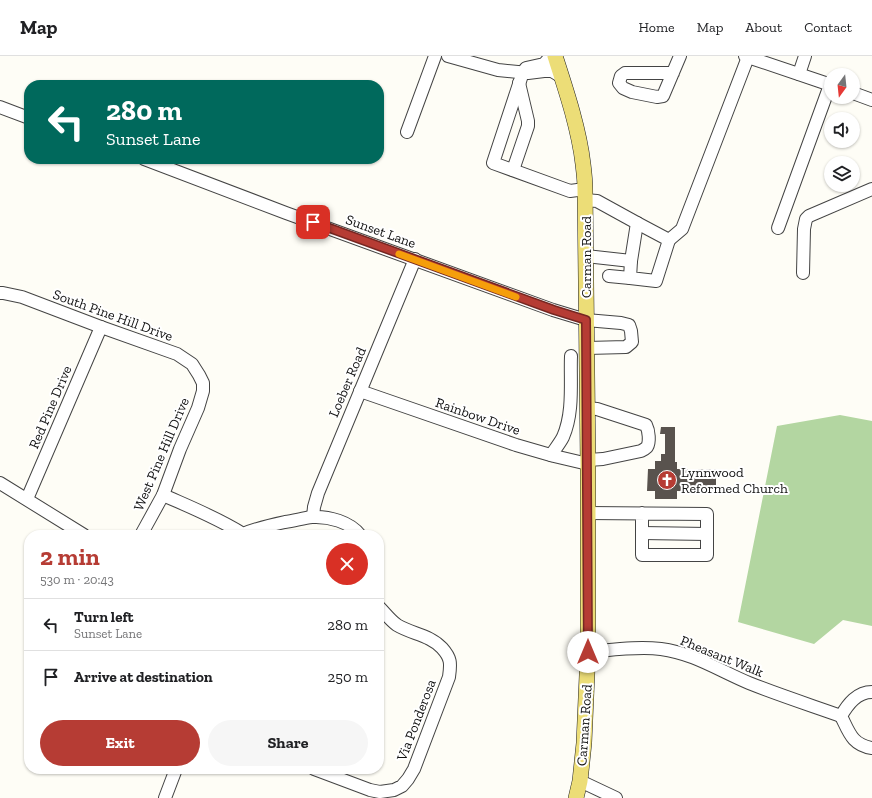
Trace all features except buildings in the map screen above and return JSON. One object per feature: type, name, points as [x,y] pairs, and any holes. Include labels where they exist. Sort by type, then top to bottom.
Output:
[{"type":"main road","name":"Carman Road","points":[[555,56],[578,135],[583,163],[585,194],[588,462],[588,652],[584,743],[580,781],[576,798]]},
{"type":"street","points":[[406,132],[435,56]]},
{"type":"street","points":[[448,56],[521,78]]},
{"type":"street","points":[[551,56],[544,64],[526,68],[521,78],[493,163],[570,191],[585,194],[597,202],[669,240]]},
{"type":"street","points":[[673,73],[680,56]]},
{"type":"street","points":[[799,74],[805,56]]},
{"type":"street","points":[[609,276],[656,281],[669,240],[682,229],[747,57],[824,83]]},
{"type":"street","points":[[521,78],[528,73],[544,71],[552,72],[562,77]]},
{"type":"street","points":[[513,170],[528,126],[521,78]]},
{"type":"street","points":[[860,96],[872,100]]},
{"type":"street","points":[[778,228],[824,104]]},
{"type":"street","points":[[0,107],[24,116]]},
{"type":"street","name":"Sunset Lane","points":[[157,164],[286,213],[554,310],[586,320],[629,325],[632,331],[632,342],[626,348],[587,348]]},
{"type":"street","points":[[803,273],[804,229],[806,219],[809,216],[872,189]]},
{"type":"street","points":[[630,278],[637,223]]},
{"type":"street","points":[[586,256],[631,261]]},
{"type":"street","name":"Loeber Road","points":[[313,517],[318,493],[415,259]]},
{"type":"street","name":"South Pine Hill Drive","points":[[0,293],[22,298],[177,354],[192,364],[202,383]]},
{"type":"street","name":"Red Pine Drive","points":[[27,499],[101,327]]},
{"type":"street","points":[[551,456],[563,436],[568,420],[571,356]]},
{"type":"street","name":"West Pine Hill Drive","points":[[145,530],[163,495],[180,449],[198,408],[202,391],[202,383]]},
{"type":"street","name":"Rainbow Drive","points":[[360,391],[551,456],[588,462],[641,451],[648,445],[649,431],[646,425],[597,409],[587,408]]},
{"type":"street","points":[[0,483],[76,530]]},
{"type":"street","points":[[163,495],[208,514],[236,530]]},
{"type":"street","points":[[588,512],[707,514],[707,555],[642,555],[642,513]]},
{"type":"street","points":[[252,530],[313,517],[334,519],[350,525],[355,530]]},
{"type":"street","points":[[642,533],[707,534]]},
{"type":"street","name":"Via Ponderosa","points":[[327,774],[370,790],[380,792],[394,790],[402,786],[414,769],[449,677],[451,666],[449,656],[438,644],[429,638],[397,625],[384,612]]},
{"type":"street","name":"Pheasant Walk","points":[[588,652],[645,648],[676,652],[691,656],[764,689],[841,716]]},
{"type":"street","points":[[872,692],[859,695],[849,702],[841,716],[852,738],[857,743],[868,748],[872,748]]},
{"type":"street","points":[[165,798],[174,774]]},
{"type":"street","points":[[580,781],[616,798]]},
{"type":"green space","points":[[840,415],[872,421],[872,626],[843,620],[814,644],[738,622],[777,426]]},
{"type":"slow traffic","points":[[399,254],[516,297]]},
{"type":"place","name":"Lynnwood Reformed Church","points":[[667,480]]},
{"type":"route","points":[[313,222],[554,310],[586,320],[588,652]]}]
